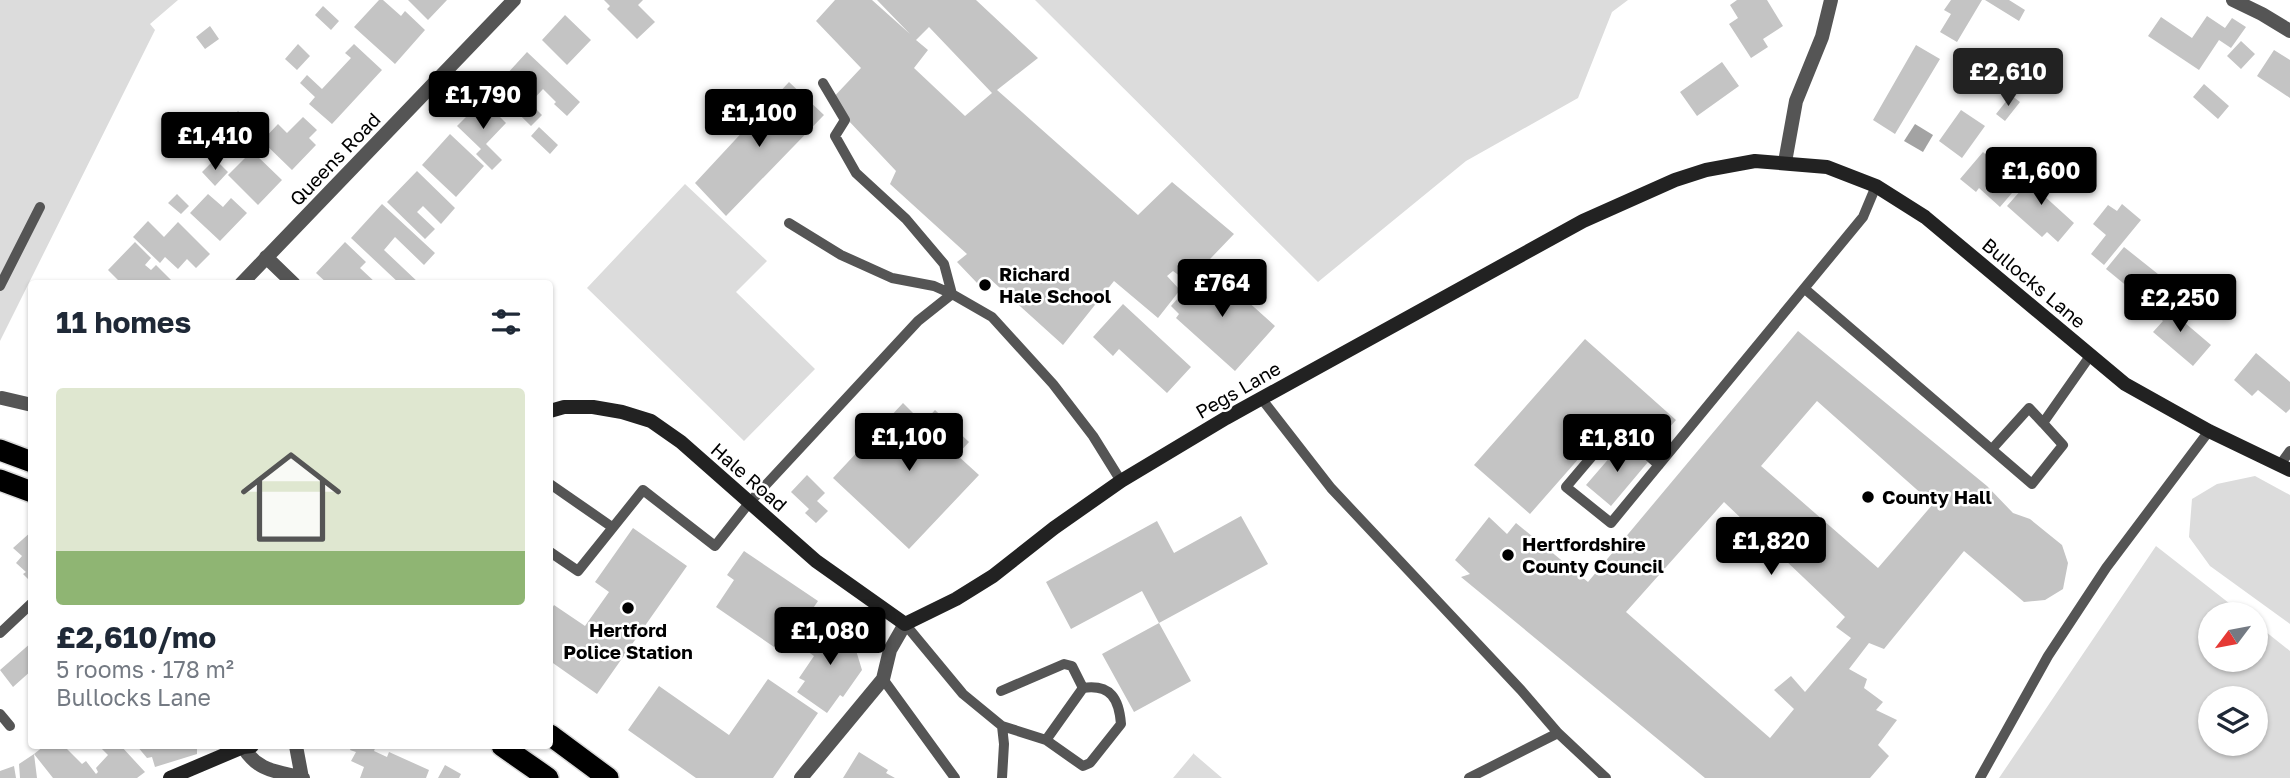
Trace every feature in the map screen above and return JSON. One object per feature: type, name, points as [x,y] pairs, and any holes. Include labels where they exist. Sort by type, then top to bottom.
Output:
[{"type":"highway","points":[[0,450],[28,460]]},
{"type":"highway","points":[[0,480],[28,490]]},
{"type":"highway","points":[[553,738],[608,778]]},
{"type":"highway","points":[[506,749],[548,778]]},
{"type":"main road","name":"Pegs Lane","points":[[905,624],[956,599],[993,576],[1054,528],[1121,481],[1261,398],[1583,221],[1648,190],[1706,170],[1755,161],[1785,162]]},
{"type":"main road","name":"Bullocks Lane","points":[[1785,162],[1827,167],[1876,186],[1925,216],[2125,384],[2208,430],[2285,468]]},
{"type":"main road","name":"Hale Road","points":[[553,410],[564,407],[593,407],[651,421],[681,442],[816,561],[905,624]]},
{"type":"main road","points":[[170,778],[214,752]]},
{"type":"street","name":"Queens Road","points":[[246,280],[514,0]]},
{"type":"street","points":[[2232,0],[2262,13],[2290,31]]},
{"type":"street","points":[[1785,162],[1796,101],[1822,37],[1832,1]]},
{"type":"street","points":[[266,257],[290,280]]},
{"type":"street","points":[[1,397],[28,404]]},
{"type":"street","points":[[800,778],[883,679],[890,650],[905,624]]},
{"type":"street","points":[[247,749],[251,760],[259,766],[303,778],[297,749]]},
{"type":"lane","points":[[823,83],[845,120],[835,136],[856,173],[906,219],[944,264],[952,294]]},
{"type":"lane","points":[[1659,465],[1616,428],[1566,486],[1611,523],[1805,289],[1863,216],[1876,186]]},
{"type":"lane","points":[[0,286],[40,207]]},
{"type":"lane","points":[[789,223],[841,255],[892,278],[934,286],[992,317],[1054,384],[1093,436],[1121,481]]},
{"type":"lane","points":[[1805,289],[2032,484],[2063,445],[2029,408],[1992,449]]},
{"type":"lane","points":[[553,554],[579,571],[643,490],[715,546],[750,503],[918,321],[952,294]]},
{"type":"lane","points":[[2043,423],[2090,356]]},
{"type":"lane","points":[[1261,398],[1331,488],[1488,654],[1558,733],[1606,778]]},
{"type":"lane","points":[[1980,778],[2048,656],[2091,590],[2208,430]]},
{"type":"lane","points":[[2285,468],[2290,451]]},
{"type":"lane","points":[[553,486],[612,527]]},
{"type":"lane","points":[[0,633],[28,607]]},
{"type":"lane","points":[[905,624],[963,694],[1002,726],[1046,740],[1083,766],[1090,763],[1121,723],[1120,707],[1112,694],[1097,686],[1083,688],[1046,740]]},
{"type":"lane","points":[[1001,691],[1064,664],[1072,666],[1083,688]]},
{"type":"lane","points":[[883,679],[955,778]]},
{"type":"lane","points":[[0,714],[10,726]]},
{"type":"lane","points":[[1002,726],[1002,778]]},
{"type":"lane","points":[[1469,778],[1558,733]]},
{"type":"shaded area","points":[[0,0],[178,0],[150,24],[155,30],[30,280],[28,280],[0,341]]},
{"type":"shaded area","points":[[1035,0],[1628,0],[1612,12],[1578,98],[1466,161],[1318,282]]},
{"type":"shaded area","points":[[1915,124],[1933,135],[1923,152],[1904,141]]},
{"type":"shaded area","points":[[685,184],[767,261],[736,292],[815,369],[744,441],[587,288]]},
{"type":"shaded area","points":[[2255,476],[2290,495],[2290,624],[2268,608],[2268,602],[2260,602],[2210,566],[2189,537],[2192,499],[2217,484]]},
{"type":"shaded area","points":[[2156,546],[2228,602],[2198,602],[2198,672],[2268,672],[2268,634],[2290,651],[2290,778],[1999,778]]},
{"type":"shaded area","points":[[1194,754],[1222,778],[1173,778]]},
{"type":"building","points":[[379,0],[383,0],[401,16],[405,11],[425,30],[395,64],[354,27]]},
{"type":"building","points":[[408,0],[447,0],[428,20]]},
{"type":"building","points":[[604,0],[643,0],[638,5],[655,22],[637,39],[607,9],[610,6]]},
{"type":"building","points":[[835,0],[872,0],[910,34],[877,0],[976,0],[1038,58],[997,90],[1138,215],[1172,182],[1234,234],[1188,282],[1173,271],[1167,276],[1180,290],[1158,318],[1114,281],[1063,345],[989,278],[978,284],[957,262],[967,254],[890,184],[896,171],[830,101],[861,68],[816,21]],"holes":[[[929,27],[992,93],[965,116],[914,68],[928,50],[916,40]]]},
{"type":"building","points":[[1737,0],[1767,0],[1783,26],[1763,39],[1768,47],[1751,58],[1729,24],[1738,18],[1730,5]]},
{"type":"building","points":[[1951,0],[1982,0],[1957,42],[1940,32],[1951,14],[1944,10]]},
{"type":"building","points":[[1985,0],[2009,0],[2025,10],[2019,21]]},
{"type":"building","points":[[323,6],[339,21],[331,30],[315,15]]},
{"type":"building","points":[[565,15],[591,40],[567,65],[542,40]]},
{"type":"building","points":[[2207,16],[2225,28],[2232,18],[2246,27],[2231,48],[2219,40],[2199,70],[2148,36],[2161,17],[2192,38]]},
{"type":"building","points":[[210,26],[219,39],[205,49],[196,37]]},
{"type":"building","points":[[2241,41],[2255,54],[2241,69],[2227,56]]},
{"type":"building","points":[[298,44],[310,56],[297,70],[285,59]]},
{"type":"building","points":[[354,44],[382,70],[332,124],[309,104],[315,97],[300,83],[307,75],[322,89],[351,58],[345,53]]},
{"type":"building","points":[[1916,45],[1940,59],[1895,134],[1873,120]]},
{"type":"building","points":[[2274,50],[2290,60],[2290,98],[2257,76]]},
{"type":"building","points":[[527,52],[580,102],[567,116],[543,89],[530,103],[542,115],[531,126],[493,89]]},
{"type":"building","points":[[1722,62],[1739,86],[1697,116],[1680,92]]},
{"type":"building","points":[[789,82],[824,115],[726,216],[695,183]]},
{"type":"building","points":[[2204,84],[2229,106],[2218,119],[2193,97]]},
{"type":"building","points":[[2011,95],[2020,102],[2005,121],[1996,114]]},
{"type":"building","points":[[483,100],[506,123],[486,144],[502,160],[492,170],[476,154],[481,149],[457,126]]},
{"type":"building","points":[[1961,110],[1985,126],[1962,158],[1939,141]]},
{"type":"building","points":[[238,111],[261,134],[250,146],[227,123]]},
{"type":"building","points":[[303,117],[317,130],[309,138],[316,145],[292,170],[262,141],[278,124],[287,133]]},
{"type":"building","points":[[539,127],[558,145],[550,154],[531,136]]},
{"type":"building","points":[[450,134],[484,166],[456,197],[422,165]]},
{"type":"building","points":[[252,151],[282,180],[258,205],[228,175]]},
{"type":"building","points":[[1983,152],[1993,161],[1987,168],[2005,184],[2009,179],[2018,186],[2000,207],[1979,188],[1976,192],[1960,179]]},
{"type":"building","points":[[215,159],[228,172],[215,186],[202,172]]},
{"type":"building","points":[[2043,165],[2057,177],[2042,194],[2074,223],[2058,242],[2047,232],[2042,237],[2007,206]]},
{"type":"building","points":[[417,171],[455,208],[441,224],[423,206],[417,212],[435,229],[425,239],[387,202]]},
{"type":"building","points":[[177,194],[189,206],[181,214],[168,203]]},
{"type":"building","points":[[208,194],[223,207],[231,198],[247,213],[220,241],[190,213]]},
{"type":"building","points":[[382,204],[435,253],[424,265],[395,237],[384,250],[416,280],[396,280],[351,238]]},
{"type":"building","points":[[2122,204],[2141,220],[2104,265],[2091,254],[2106,235],[2093,224],[2108,205],[2117,211]]},
{"type":"building","points":[[148,221],[164,237],[178,222],[210,254],[196,268],[187,259],[178,269],[165,257],[160,263],[133,237]]},
{"type":"building","points":[[135,242],[151,258],[145,265],[151,270],[156,265],[171,280],[118,280],[108,270]]},
{"type":"building","points":[[345,242],[366,262],[360,268],[373,280],[324,280],[316,273]]},
{"type":"building","points":[[2124,247],[2163,278],[2145,301],[2106,269]]},
{"type":"building","points":[[1205,268],[1213,276],[1216,273],[1275,326],[1235,371],[1176,318],[1179,314],[1171,306]]},
{"type":"building","points":[[2168,296],[2178,304],[2171,311],[2211,345],[2193,366],[2153,332],[2163,321],[2154,313]]},
{"type":"building","points":[[1123,304],[1191,367],[1167,393],[1119,349],[1113,356],[1093,337]]},
{"type":"building","name":"Hertfordshire County Council","points":[[1798,331],[1987,486],[2013,513],[2030,519],[2062,545],[2068,563],[2063,589],[2045,600],[2024,602],[1964,551],[1884,649],[1869,643],[1849,669],[1867,679],[1864,688],[1883,702],[1876,710],[1897,720],[1878,745],[1889,756],[1870,778],[1705,778],[1461,577],[1470,574],[1455,560],[1489,517],[1507,534],[1516,523],[1588,582]],"holes":[[[1817,401],[1933,504],[1878,568],[1761,466]],[[1724,502],[1845,617],[1836,627],[1851,638],[1805,692],[1791,676],[1774,690],[1794,709],[1770,738],[1626,612]]]},
{"type":"building","points":[[1585,339],[1676,420],[1653,446],[1617,415],[1530,514],[1474,465]]},
{"type":"building","points":[[2256,353],[2290,382],[2290,409],[2286,413],[2258,390],[2252,396],[2234,380]]},
{"type":"building","points":[[903,403],[923,423],[935,410],[969,442],[957,455],[979,475],[909,549],[833,478]]},
{"type":"building","points":[[1624,441],[1648,462],[1611,506],[1586,485]]},
{"type":"building","points":[[807,475],[825,493],[817,501],[828,511],[816,523],[805,513],[809,509],[791,492]]},
{"type":"building","points":[[1241,516],[1268,564],[1159,623],[1142,591],[1071,629],[1046,582],[1157,521],[1174,553]]},
{"type":"building","name":"Hertford Police Station","points":[[633,528],[687,566],[597,694],[553,663],[553,607],[585,626],[609,592],[595,582]]},
{"type":"building","points":[[28,535],[28,579],[23,574],[26,572],[16,563],[22,556],[13,548]]},
{"type":"building","points":[[744,551],[818,601],[801,626],[793,620],[774,647],[716,607],[734,580],[727,575]]},
{"type":"building","points":[[829,618],[851,634],[862,670],[843,697],[840,695],[827,713],[797,692],[805,681],[799,678],[814,656],[807,651]]},
{"type":"building","points":[[1159,623],[1191,681],[1134,712],[1102,654]]},
{"type":"building","points":[[28,646],[28,674],[13,687],[0,670]]},
{"type":"building","points":[[768,679],[818,713],[773,778],[696,778],[628,730],[659,686],[729,735]]},
{"type":"building","points":[[40,749],[67,749],[82,764],[86,761],[96,774],[96,768],[108,755],[102,749],[124,749],[145,772],[137,778],[53,778],[34,754]]},
{"type":"building","points":[[140,749],[197,749],[197,754],[155,767],[152,757],[147,758]]},
{"type":"building","points":[[375,749],[374,751],[387,757],[389,752],[429,770],[426,778],[360,778],[364,767],[351,761],[356,752],[350,750]]},
{"type":"building","points":[[859,752],[888,770],[886,773],[895,778],[843,778]]},
{"type":"building","points":[[34,754],[37,778],[20,778],[19,764]]},
{"type":"building","points":[[445,765],[461,774],[459,778],[438,778]]},
{"type":"building","points":[[14,766],[16,778],[0,778],[0,771]]},
{"type":"place","name":"Richard Hale School","points":[[985,285]]},
{"type":"place","name":"County Hall","points":[[1868,497]]},
{"type":"place","name":"Hertfordshire County Council","points":[[1508,555]]},
{"type":"place","name":"Hertford Police Station","points":[[628,608]]}]
